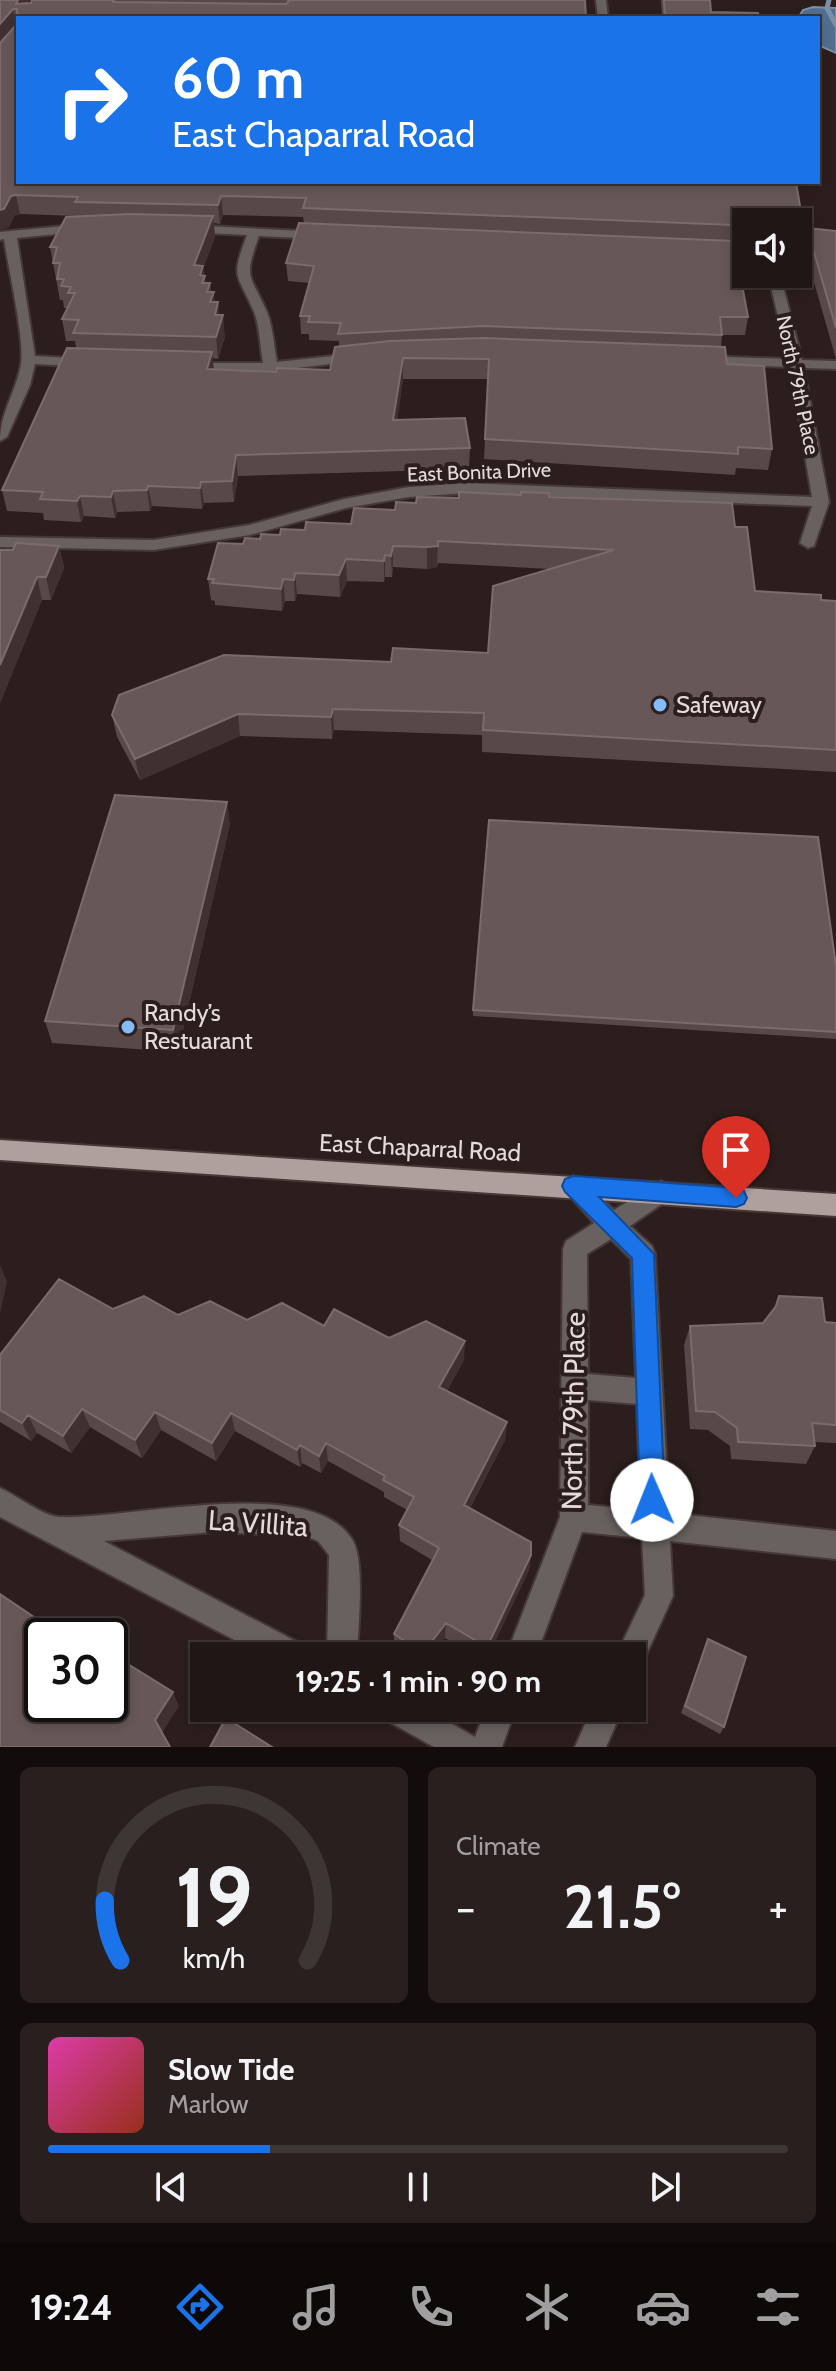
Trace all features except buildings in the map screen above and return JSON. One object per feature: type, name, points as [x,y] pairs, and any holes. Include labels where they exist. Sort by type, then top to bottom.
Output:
[{"type":"main road","name":"East Chaparral Road","points":[[0,1150],[836,1205]]},
{"type":"street","points":[[0,437],[23,385],[29,360],[5,236],[93,227]]},
{"type":"street","points":[[179,229],[334,235]]},
{"type":"street","points":[[254,232],[241,268],[245,285],[261,314],[271,367]]},
{"type":"street","points":[[698,250],[732,251]]},
{"type":"street","name":"North 79th Place","points":[[777,288],[796,364],[821,502],[808,543]]},
{"type":"street","points":[[179,367],[271,367],[375,356]]},
{"type":"street","points":[[682,359],[836,365]]},
{"type":"street","points":[[29,360],[107,364]]},
{"type":"street","name":"East Bonita Drive","points":[[0,542],[154,545],[250,530],[344,504],[409,492],[468,488],[821,502]]},
{"type":"street","points":[[573,1186],[643,1254],[653,1526],[659,1596],[638,1642]]},
{"type":"street","name":"North 79th Place","points":[[526,1642],[574,1517],[575,1249],[611,1222],[661,1192]]},
{"type":"street","points":[[574,1386],[650,1392]]},
{"type":"street","points":[[0,1502],[268,1642]]},
{"type":"street","points":[[574,1517],[836,1545]]},
{"type":"street","name":"La Villita","points":[[56,1531],[213,1518],[305,1522],[327,1530],[343,1550],[343,1642]]},
{"type":"street","points":[[420,1722],[464,1747]]},
{"type":"street","points":[[487,1747],[496,1722]]},
{"type":"street","points":[[590,1747],[602,1722]]},
{"type":"water","points":[[836,8],[836,53],[820,46],[820,16],[799,16],[803,10]]},
{"type":"waterway","points":[[829,0],[827,8],[836,25]]},
{"type":"place","name":"Safeway","points":[[660,705]]},
{"type":"place","name":"Randy’s Restuarant","points":[[128,1027]]},
{"type":"route","points":[[652,1500],[643,1254],[573,1186],[736,1198]]}]
